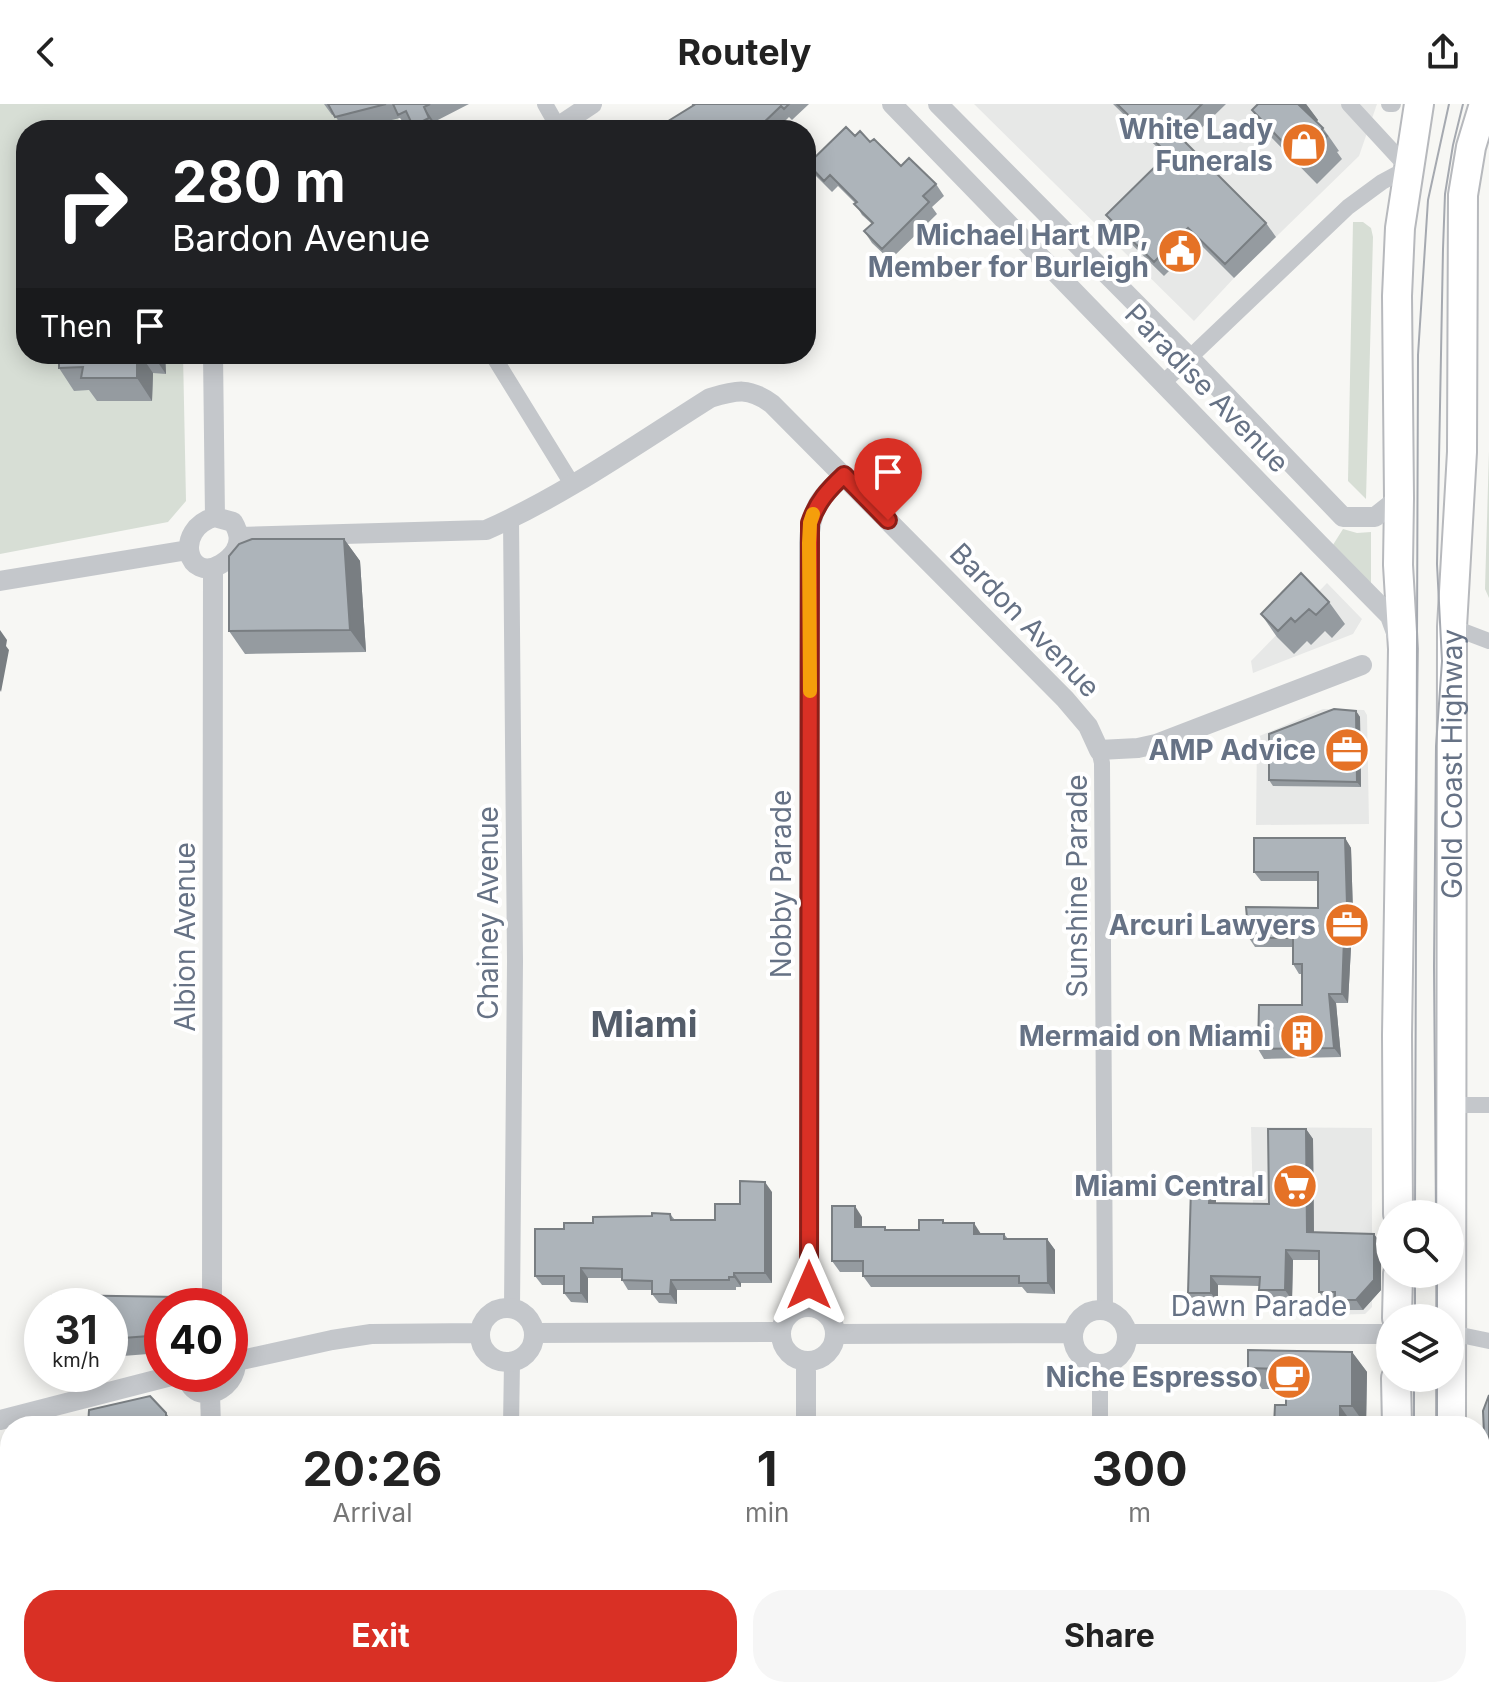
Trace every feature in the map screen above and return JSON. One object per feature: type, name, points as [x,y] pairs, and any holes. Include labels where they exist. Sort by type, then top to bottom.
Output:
[{"type":"highway","name":"Gold Coast Highway","points":[[1398,1200],[1397,1019],[1403,649],[1398,565],[1397,296],[1400,228],[1419,104]]},
{"type":"highway","name":"Gold Coast Highway","points":[[1451,1304],[1452,627],[1462,452],[1463,195],[1471,147],[1484,104]]},
{"type":"highway","points":[[1396,1392],[1397,1416]]},
{"type":"highway","name":"Gold Coast Highway","points":[[1451,1392],[1451,1416]]},
{"type":"street","points":[[569,120],[592,104]]},
{"type":"street","name":"Paradise Avenue","points":[[892,104],[1390,616],[1403,649]]},
{"type":"street","name":"Paradise Avenue","points":[[938,104],[1343,517]]},
{"type":"street","points":[[1163,383],[1348,207],[1382,182],[1408,168],[1349,104]]},
{"type":"street","points":[[213,364],[215,517]]},
{"type":"street","points":[[498,364],[572,484]]},
{"type":"street","name":"Bardon Avenue","points":[[239,537],[482,531],[511,519],[572,484],[710,398],[747,391],[760,395],[772,404],[1065,699],[1088,726],[1099,750]]},
{"type":"street","name":"Nobby Parade","points":[[809,1306],[809,543],[815,507],[844,475]]},
{"type":"street","points":[[1318,543],[1343,517],[1375,517],[1399,498]]},
{"type":"street","points":[[215,517],[233,522],[239,537],[237,548],[231,557],[213,568],[203,567],[194,563],[188,550],[189,537],[206,519],[215,517]]},
{"type":"street","name":"Chainey Avenue","points":[[511,519],[515,961],[512,1307]]},
{"type":"street","points":[[0,581],[188,550]]},
{"type":"street","name":"Albion Avenue","points":[[212,1288],[213,568]]},
{"type":"street","points":[[1452,627],[1489,641]]},
{"type":"street","points":[[1099,750],[1156,744],[1362,665]]},
{"type":"street","name":"Sunshine Parade","points":[[1099,750],[1102,763],[1105,1309]]},
{"type":"street","points":[[1452,1105],[1489,1105]]},
{"type":"street","points":[[809,1306],[824,1312],[831,1319],[837,1334],[825,1356],[806,1363],[787,1353],[780,1332],[789,1314],[809,1306]]},
{"type":"street","points":[[502,1307],[523,1312],[530,1319],[534,1333],[531,1348],[523,1357],[512,1362],[497,1361],[486,1353],[479,1333],[487,1314],[502,1307]]},
{"type":"street","points":[[1105,1309],[1117,1314],[1123,1321],[1127,1342],[1117,1359],[1100,1365],[1080,1355],[1073,1333],[1081,1316],[1089,1311],[1105,1309]]},
{"type":"street","points":[[534,1333],[780,1332]]},
{"type":"street","points":[[248,1352],[371,1334],[479,1333]]},
{"type":"street","points":[[837,1334],[1073,1333]]},
{"type":"street","name":"Dawn Parade","points":[[1127,1334],[1376,1334]]},
{"type":"street","points":[[1464,1336],[1489,1341]]},
{"type":"street","points":[[511,1416],[512,1362]]},
{"type":"street","points":[[806,1363],[806,1416]]},
{"type":"street","points":[[1100,1365],[1100,1416]]},
{"type":"street","points":[[16,1416],[144,1383]]},
{"type":"street","points":[[205,1392],[215,1392]]},
{"type":"street","points":[[210,1394],[211,1416]]},
{"type":"shaded area","points":[[0,104],[392,104],[399,120],[16,120],[16,364],[183,364],[186,501],[168,522],[0,554]]},
{"type":"shaded area","points":[[974,104],[1377,104],[1359,156],[1194,321]]},
{"type":"shaded area","points":[[1353,222],[1363,222],[1371,228],[1373,237],[1366,499],[1348,481]]},
{"type":"shaded area","points":[[1489,451],[1489,598],[1485,589]]},
{"type":"shaded area","points":[[1343,529],[1357,533],[1371,532],[1371,583],[1331,548]]},
{"type":"shaded area","points":[[1327,583],[1362,619],[1353,634],[1253,673],[1251,661]]},
{"type":"shaded area","points":[[1323,709],[1364,710],[1367,715],[1369,824],[1256,825],[1257,737]]},
{"type":"shaded area","points":[[1251,1127],[1372,1128],[1372,1307],[1365,1314],[1327,1315],[1326,1242],[1254,1244]]},
{"type":"building","points":[[328,104],[386,104],[335,117]]},
{"type":"building","points":[[393,104],[430,104],[424,107],[429,118],[425,120],[410,120],[406,111],[398,115]]},
{"type":"building","points":[[789,104],[784,109],[781,106],[766,120],[670,120],[694,105]]},
{"type":"building","points":[[1117,104],[1202,104],[1175,132],[1266,223],[1225,264],[1188,228],[1154,262],[1106,215],[1168,154]]},
{"type":"building","points":[[1258,104],[1298,104],[1323,128],[1321,130],[1327,136],[1301,161],[1252,110]]},
{"type":"building","points":[[846,127],[855,136],[860,131],[870,142],[874,139],[901,166],[909,158],[936,184],[923,196],[929,202],[882,249],[864,231],[873,223],[854,204],[857,202],[830,175],[824,181],[816,172],[816,156]]},
{"type":"building","points":[[59,364],[137,364],[137,378],[81,378],[83,367],[59,368]]},
{"type":"building","points":[[252,539],[344,539],[350,630],[229,631],[229,556],[239,544]]},
{"type":"building","points":[[1301,573],[1329,602],[1316,615],[1309,609],[1295,622],[1291,618],[1278,631],[1261,614]]},
{"type":"building","points":[[1334,709],[1356,711],[1357,782],[1269,780],[1269,734]]},
{"type":"building","points":[[1254,838],[1345,838],[1348,938],[1344,938],[1342,994],[1329,994],[1334,1048],[1258,1049],[1259,1005],[1302,1005],[1302,964],[1293,964],[1293,938],[1249,938],[1246,907],[1318,908],[1318,872],[1254,872]]},
{"type":"building","points":[[1268,1129],[1306,1129],[1307,1232],[1374,1234],[1374,1280],[1356,1300],[1335,1300],[1335,1292],[1319,1292],[1319,1251],[1286,1250],[1285,1290],[1259,1290],[1260,1277],[1211,1276],[1211,1293],[1188,1293],[1191,1188],[1210,1188],[1209,1203],[1269,1204]]},
{"type":"building","points":[[740,1181],[765,1182],[765,1273],[734,1273],[729,1280],[671,1280],[670,1294],[652,1294],[652,1281],[622,1280],[622,1269],[581,1268],[581,1293],[564,1293],[564,1276],[535,1276],[535,1229],[564,1229],[564,1223],[593,1223],[593,1217],[652,1216],[652,1213],[670,1214],[671,1220],[715,1220],[715,1204],[740,1204]]},
{"type":"building","points":[[832,1206],[855,1206],[855,1227],[919,1230],[919,1220],[943,1220],[943,1223],[974,1223],[974,1234],[1004,1234],[1004,1239],[1047,1239],[1048,1283],[1019,1283],[1019,1276],[863,1276],[863,1261],[832,1261]]},
{"type":"building","points":[[128,1296],[144,1296],[144,1336],[128,1338]]},
{"type":"building","points":[[1248,1350],[1352,1352],[1352,1406],[1340,1406],[1340,1416],[1274,1416],[1275,1405],[1286,1405],[1286,1369],[1248,1368]]},
{"type":"building","points":[[1489,1395],[1489,1416],[1483,1416]]},
{"type":"building","points":[[150,1396],[166,1416],[89,1416],[89,1410]]},
{"type":"tram line","points":[[1415,1200],[1418,355],[1428,200],[1449,104]]},
{"type":"tram line","points":[[1436,1200],[1436,746],[1442,661],[1437,564],[1443,249],[1445,194],[1463,104]]},
{"type":"tram line","points":[[1415,1288],[1415,1304]]},
{"type":"tram line","points":[[1437,1288],[1437,1304]]},
{"type":"tram line","points":[[1414,1392],[1414,1416]]},
{"type":"tram line","points":[[1437,1392],[1437,1416]]},
{"type":"slow traffic","points":[[810,691],[809,543],[813,514]]},
{"type":"place","name":"White Lady Funerals","points":[[1304,145]]},
{"type":"place","name":"Michael Hart MP, Member for Burleigh","points":[[1180,251]]},
{"type":"place","name":"AMP Advice","points":[[1347,750]]},
{"type":"place","name":"Arcuri Lawyers","points":[[1347,925]]},
{"type":"place","name":"Mermaid on Miami","points":[[1302,1036]]},
{"type":"place","name":"Miami Central","points":[[1295,1186]]},
{"type":"place","name":"Niche Espresso","points":[[1289,1377]]},
{"type":"district","name":"Miami","points":[[644,1024]]},
{"type":"route","points":[[809,1285],[810,523],[815,507],[844,475],[888,520]]}]
